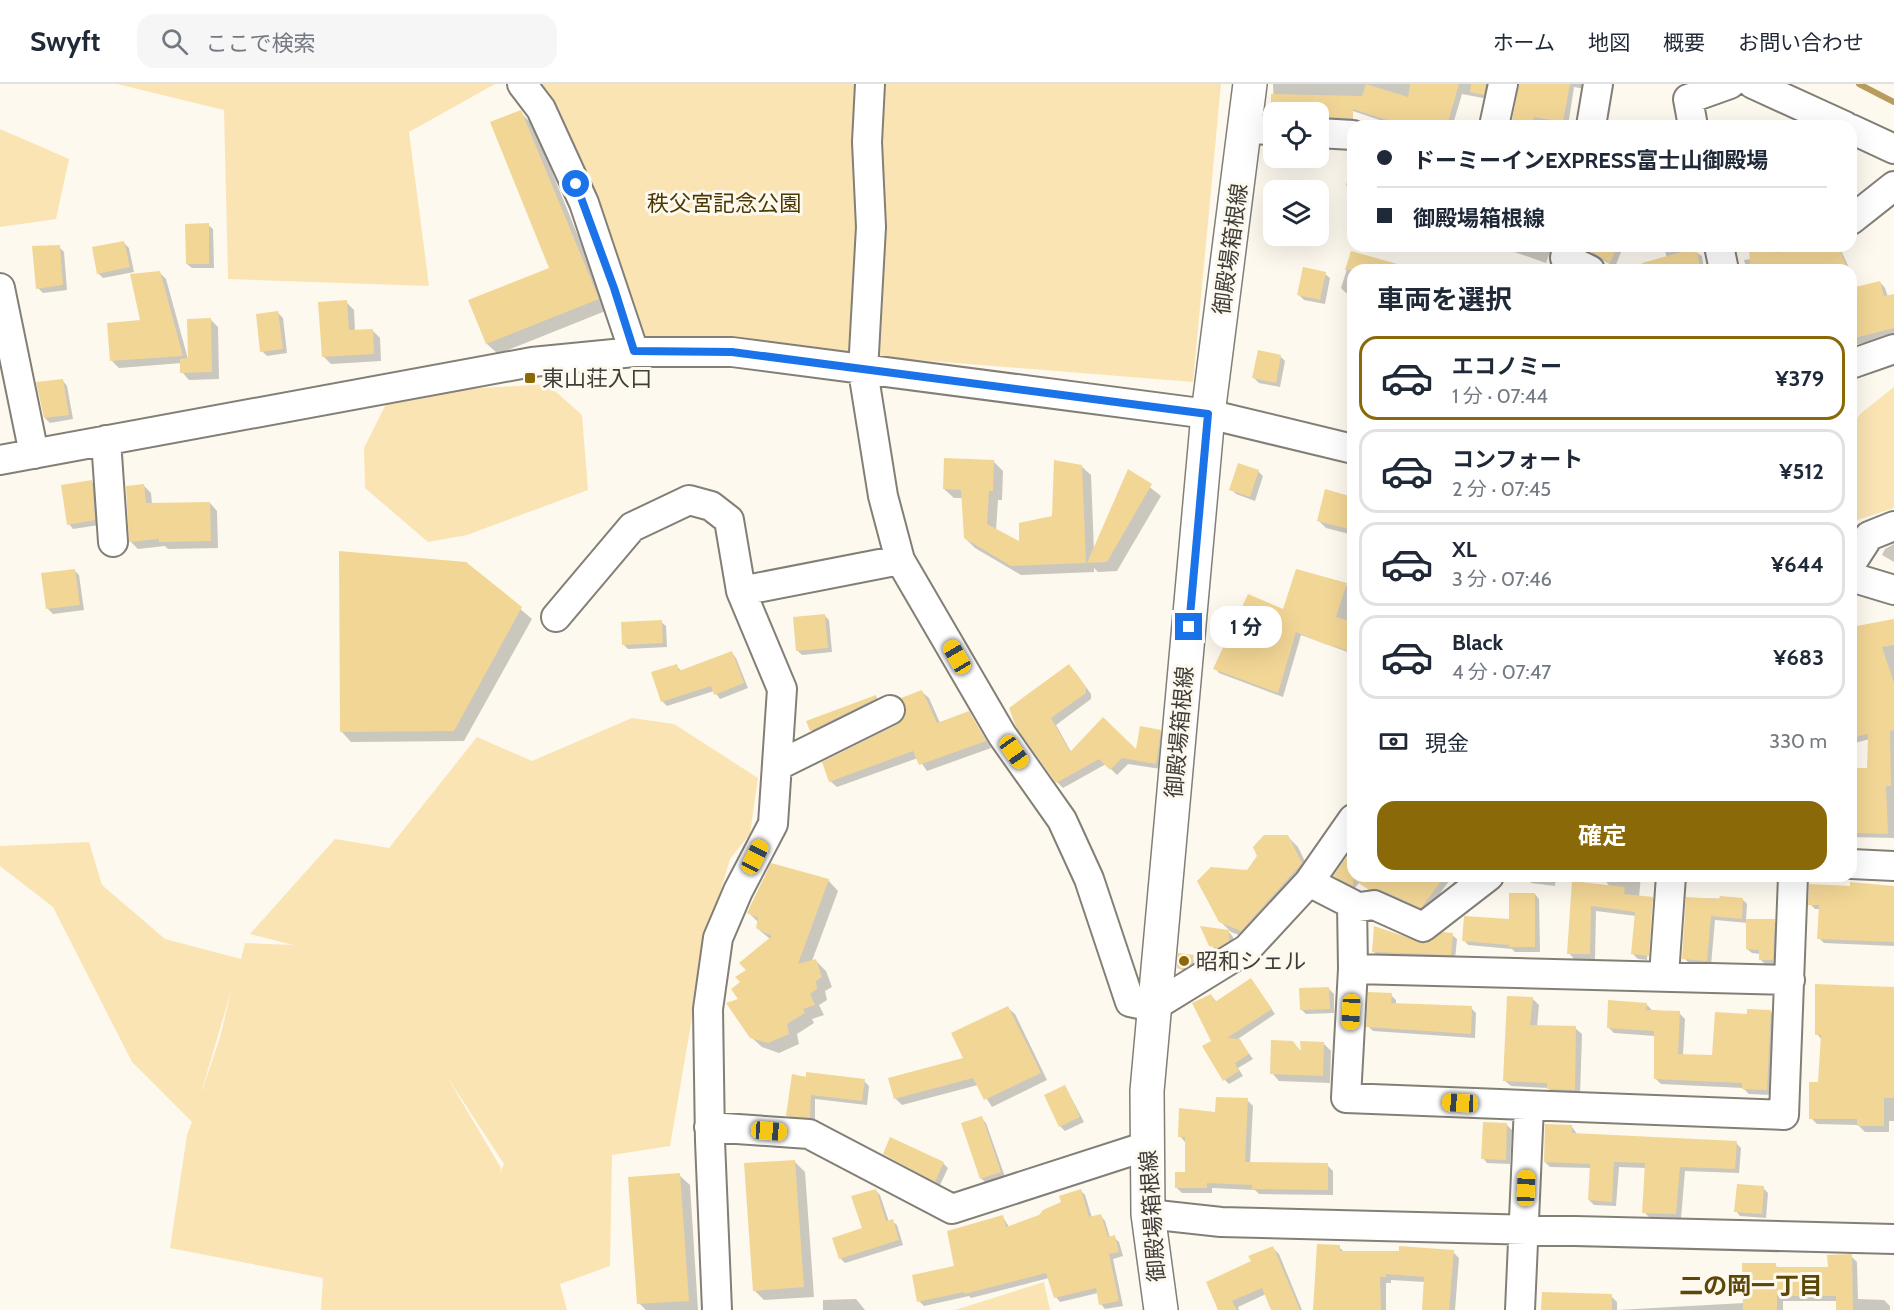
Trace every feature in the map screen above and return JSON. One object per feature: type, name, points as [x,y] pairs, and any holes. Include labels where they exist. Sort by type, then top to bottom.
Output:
[{"type":"main road","name":"御殿場箱根線","points":[[1161,1310],[1148,1214],[1147,1091],[1153,1007],[1208,414],[1260,129],[1250,84]]},
{"type":"street","points":[[522,84],[541,109],[584,203],[634,351]]},
{"type":"street","points":[[870,84],[867,142],[871,227],[863,371],[883,496],[900,560],[1002,735],[1062,820],[1089,879],[1130,1002],[1153,1007],[1247,949],[1309,882],[1347,828]]},
{"type":"street","points":[[1495,120],[1503,84]]},
{"type":"street","points":[[1591,120],[1598,84]]},
{"type":"street","points":[[1692,120],[1688,99],[1730,84]]},
{"type":"street","points":[[1753,84],[1832,120]]},
{"type":"street","points":[[1857,132],[1894,149]]},
{"type":"street","points":[[1329,134],[1347,135]]},
{"type":"street","points":[[1857,215],[1894,186]]},
{"type":"street","points":[[1566,252],[1565,258],[1578,264]]},
{"type":"street","points":[[0,288],[34,454]]},
{"type":"street","points":[[1857,362],[1894,349]]},
{"type":"street","points":[[0,460],[532,362],[634,351],[732,352],[863,371],[1208,414],[1347,448]]},
{"type":"street","points":[[106,441],[113,542]]},
{"type":"street","points":[[556,617],[632,527],[689,500],[711,506],[729,520],[741,591],[782,689],[772,824],[718,938],[708,1009],[709,1127],[717,1310]]},
{"type":"street","points":[[1857,555],[1869,536],[1894,526]]},
{"type":"street","points":[[741,591],[900,560]]},
{"type":"street","points":[[1857,580],[1894,590]]},
{"type":"street","points":[[777,766],[890,710]]},
{"type":"street","points":[[1857,864],[1894,866]]},
{"type":"street","points":[[1309,882],[1352,904],[1353,969],[1346,1098],[1784,1115],[1793,882]]},
{"type":"street","points":[[1352,908],[1374,905],[1423,927],[1481,882]]},
{"type":"street","points":[[1664,975],[1671,882]]},
{"type":"street","points":[[1353,969],[1664,975],[1790,980]]},
{"type":"street","points":[[1520,1310],[1529,1106]]},
{"type":"street","points":[[709,1127],[809,1134],[952,1209],[1147,1146]]},
{"type":"street","points":[[1148,1214],[1221,1222],[1894,1239]]},
{"type":"green space","points":[[117,84],[495,84],[409,132],[429,286],[228,279],[224,110]]},
{"type":"green space","name":"秩父宮記念公園","points":[[540,84],[1221,84],[1193,382],[645,338],[594,193]]},
{"type":"green space","points":[[0,129],[69,159],[56,219],[0,227]]},
{"type":"green space","points":[[547,384],[582,415],[588,490],[467,535],[428,542],[365,488],[364,448],[389,398],[450,390]]},
{"type":"green space","points":[[1894,387],[1894,508],[1857,520],[1857,419]]},
{"type":"green space","points":[[632,718],[674,724],[758,778],[750,834],[730,859],[704,948],[670,1146],[612,1155],[610,1266],[560,1284],[567,1310],[321,1310],[323,1278],[170,1248],[187,1135],[192,1122],[132,1062],[53,907],[0,866],[0,846],[89,842],[102,885],[165,939],[241,959],[245,943],[293,945],[250,934],[335,839],[389,848],[477,737],[532,761]],"holes":[[[232,988],[220,1037],[202,1091],[202,1090]],[[446,1075],[504,1164],[499,1175],[501,1168]]]},
{"type":"green space","points":[[1044,1282],[1050,1310],[955,1310]]},
{"type":"building","points":[[1366,84],[1408,97],[1410,84],[1459,84],[1449,120],[1387,120],[1353,109],[1353,118],[1329,117],[1329,102],[1271,102],[1271,94],[1362,96]]},
{"type":"building","points":[[1471,84],[1486,84],[1484,95],[1470,92]]},
{"type":"building","points":[[1519,84],[1570,84],[1563,120],[1534,117],[1533,120],[1512,120]]},
{"type":"building","points":[[521,110],[599,299],[486,344],[468,300],[549,268],[490,122]]},
{"type":"building","points":[[209,223],[209,264],[186,264],[185,224]]},
{"type":"building","points":[[124,241],[130,267],[97,274],[92,247]]},
{"type":"building","points":[[60,245],[63,285],[36,289],[32,246]]},
{"type":"building","points":[[1351,252],[1397,264],[1347,264],[1347,270],[1345,270]]},
{"type":"building","points":[[1593,252],[1615,252],[1610,263]]},
{"type":"building","points":[[1682,252],[1697,252],[1700,264],[1642,264]]},
{"type":"building","points":[[1749,252],[1840,252],[1846,264],[1750,264]]},
{"type":"building","points":[[1303,267],[1326,272],[1320,300],[1297,295]]},
{"type":"building","points":[[160,271],[183,356],[110,361],[107,323],[140,320],[130,274]]},
{"type":"building","points":[[1880,281],[1884,296],[1894,294],[1894,328],[1857,337],[1857,287]]},
{"type":"building","points":[[347,300],[349,330],[373,329],[374,354],[322,357],[318,302]]},
{"type":"building","points":[[278,311],[283,349],[260,352],[256,314]]},
{"type":"building","points":[[211,318],[212,372],[180,373],[180,359],[188,358],[187,319]]},
{"type":"building","points":[[1258,350],[1281,355],[1276,383],[1252,378]]},
{"type":"building","points":[[63,379],[69,415],[44,418],[36,382]]},
{"type":"building","points":[[944,458],[994,460],[993,491],[989,491],[987,524],[1019,541],[1019,523],[1052,516],[1054,460],[1082,465],[1086,563],[1011,566],[964,538],[961,490],[943,489]]},
{"type":"building","points":[[1238,463],[1259,470],[1250,497],[1229,490]]},
{"type":"building","points":[[1128,469],[1152,484],[1107,562],[1087,563]]},
{"type":"building","points":[[92,480],[95,520],[67,525],[61,485]]},
{"type":"building","points":[[144,484],[146,503],[210,502],[211,541],[159,542],[159,539],[129,542],[126,486]]},
{"type":"building","points":[[1325,489],[1347,495],[1347,528],[1317,521]]},
{"type":"building","points":[[339,551],[466,562],[522,607],[454,731],[340,732]]},
{"type":"building","points":[[75,569],[80,605],[46,609],[41,573]]},
{"type":"building","points":[[1296,569],[1347,583],[1336,617],[1347,620],[1347,650],[1296,632],[1278,693],[1213,669],[1248,594],[1283,609]]},
{"type":"building","points":[[825,614],[828,648],[796,651],[793,617]]},
{"type":"building","points":[[1894,619],[1894,645],[1882,647],[1894,683],[1894,730],[1890,731],[1891,786],[1886,786],[1888,834],[1857,833],[1857,768],[1867,768],[1868,734],[1857,737],[1857,626]]},
{"type":"building","points":[[662,620],[663,643],[622,645],[621,622]]},
{"type":"building","points":[[732,651],[744,683],[714,695],[711,686],[661,702],[651,672],[677,664],[679,671]]},
{"type":"building","points":[[1069,664],[1086,687],[1086,693],[1051,718],[1070,752],[1103,717],[1136,749],[1140,726],[1161,730],[1156,764],[1122,758],[1110,770],[1099,759],[1056,783],[1016,727],[1009,708]]},
{"type":"building","points":[[922,690],[937,723],[969,711],[986,741],[919,765],[913,751],[829,782],[822,762],[898,724],[906,712],[901,698]]},
{"type":"building","points":[[876,695],[877,698],[810,731],[806,721]]},
{"type":"building","points":[[1264,835],[1288,835],[1302,863],[1241,931],[1219,922],[1197,881],[1211,867],[1247,870],[1257,856],[1253,847]]},
{"type":"building","points":[[1347,856],[1347,882],[1353,882],[1353,886],[1333,876]]},
{"type":"building","points":[[771,863],[829,879],[798,964],[816,959],[822,977],[816,981],[817,989],[810,994],[815,1005],[803,1009],[805,1013],[787,1024],[789,1034],[768,1043],[750,1038],[726,1003],[738,999],[731,989],[740,982],[735,977],[746,970],[739,963],[772,936],[756,928],[758,918],[747,913]]},
{"type":"building","points":[[1358,882],[1440,882],[1421,908],[1381,890],[1368,889]]},
{"type":"building","points":[[1572,882],[1625,887],[1624,894],[1653,897],[1649,956],[1631,954],[1635,912],[1591,906],[1590,954],[1567,954]]},
{"type":"building","points":[[1850,882],[1894,886],[1894,942],[1817,939],[1819,905],[1808,905],[1809,884],[1850,886]]},
{"type":"building","points":[[1509,893],[1535,893],[1535,947],[1509,947],[1509,945],[1462,941],[1464,916],[1509,919]]},
{"type":"building","points":[[1720,896],[1743,898],[1742,919],[1711,916],[1707,961],[1682,959],[1686,897],[1719,899]]},
{"type":"building","points":[[1746,919],[1775,919],[1773,960],[1759,960],[1759,950],[1746,949]]},
{"type":"building","points":[[1200,926],[1229,930],[1229,941],[1218,948],[1209,946]]},
{"type":"building","points":[[1374,926],[1424,943],[1443,932],[1453,933],[1451,955],[1372,952]]},
{"type":"building","points":[[1178,953],[1194,955],[1192,963],[1183,969],[1177,968]]},
{"type":"building","points":[[1251,978],[1272,1009],[1227,1038],[1240,1039],[1249,1054],[1235,1063],[1239,1071],[1223,1081],[1202,1046],[1211,1041],[1192,1003],[1211,994],[1215,1002]]},
{"type":"building","points":[[1815,984],[1894,987],[1894,1098],[1884,1098],[1884,1126],[1857,1126],[1857,1119],[1809,1119],[1809,1082],[1818,1082],[1821,1035],[1815,1035]]},
{"type":"building","points":[[1329,987],[1330,1009],[1300,1010],[1299,988]]},
{"type":"building","points":[[1368,992],[1392,993],[1391,1003],[1472,1006],[1471,1034],[1366,1027]]},
{"type":"building","points":[[1507,996],[1533,997],[1530,1025],[1576,1026],[1575,1090],[1547,1089],[1547,1083],[1503,1081]]},
{"type":"building","points":[[1608,1000],[1647,1003],[1646,1010],[1680,1011],[1678,1054],[1712,1055],[1715,1012],[1747,1014],[1747,1009],[1771,1010],[1767,1090],[1742,1089],[1742,1083],[1654,1079],[1654,1031],[1607,1028]]},
{"type":"building","points":[[1008,1006],[1041,1073],[984,1100],[973,1078],[894,1099],[888,1078],[963,1058],[951,1033]]},
{"type":"building","points":[[1271,1040],[1293,1041],[1301,1052],[1300,1041],[1324,1042],[1323,1076],[1270,1074]]},
{"type":"building","points":[[806,1072],[865,1079],[862,1101],[811,1095],[810,1118],[786,1116],[792,1074],[806,1077]]},
{"type":"building","points":[[1065,1085],[1080,1117],[1059,1127],[1044,1095]]},
{"type":"building","points":[[1216,1097],[1248,1098],[1245,1162],[1328,1163],[1328,1190],[1252,1189],[1252,1185],[1207,1183],[1207,1188],[1175,1188],[1175,1172],[1185,1172],[1185,1137],[1178,1137],[1179,1108],[1215,1112]]},
{"type":"building","points":[[982,1116],[1001,1172],[980,1179],[961,1123]]},
{"type":"building","points":[[1483,1122],[1507,1123],[1506,1160],[1481,1159]]},
{"type":"building","points":[[1545,1124],[1572,1125],[1572,1133],[1737,1141],[1735,1169],[1680,1167],[1676,1214],[1642,1213],[1645,1163],[1614,1162],[1612,1202],[1588,1200],[1590,1164],[1544,1162]]},
{"type":"building","points":[[890,1137],[944,1162],[935,1182],[883,1154]]},
{"type":"building","points":[[795,1160],[804,1287],[753,1291],[744,1163]]},
{"type":"building","points":[[680,1173],[689,1301],[637,1304],[628,1177]]},
{"type":"building","points":[[1737,1184],[1764,1186],[1762,1214],[1734,1212]]},
{"type":"building","points":[[876,1189],[886,1221],[893,1219],[899,1240],[839,1259],[832,1238],[862,1228],[851,1196]]},
{"type":"building","points":[[1081,1189],[1089,1217],[1101,1214],[1108,1237],[1115,1235],[1119,1252],[1109,1254],[1119,1301],[1099,1305],[1096,1288],[1054,1298],[1046,1273],[964,1294],[964,1292],[917,1302],[912,1275],[954,1266],[947,1231],[1003,1215],[1006,1227],[1039,1215],[1043,1210],[1061,1202],[1059,1196]]},
{"type":"building","points":[[1317,1244],[1340,1245],[1340,1251],[1399,1251],[1399,1246],[1454,1250],[1449,1310],[1422,1310],[1424,1277],[1386,1274],[1386,1277],[1380,1277],[1381,1310],[1313,1310]]},
{"type":"building","points":[[1273,1246],[1300,1310],[1271,1310],[1262,1288],[1232,1301],[1237,1310],[1218,1310],[1206,1282],[1251,1261],[1248,1256]]},
{"type":"building","points":[[1852,1254],[1853,1310],[1836,1310],[1836,1296],[1777,1296],[1777,1310],[1743,1310],[1742,1263],[1776,1263],[1776,1267],[1828,1267],[1827,1255]]},
{"type":"building","points":[[1542,1292],[1612,1294],[1612,1310],[1541,1310]]},
{"type":"waterway","points":[[1859,84],[1894,102]]},
{"type":"place","name":"東山荘入口","points":[[530,378]]},
{"type":"place","name":"昭和シェル","points":[[1184,961]]},
{"type":"district","name":"二の岡一丁目","points":[[1751,1286]]},
{"type":"route","points":[[576,184],[634,351],[732,352],[863,371],[1208,414],[1189,627]]}]
